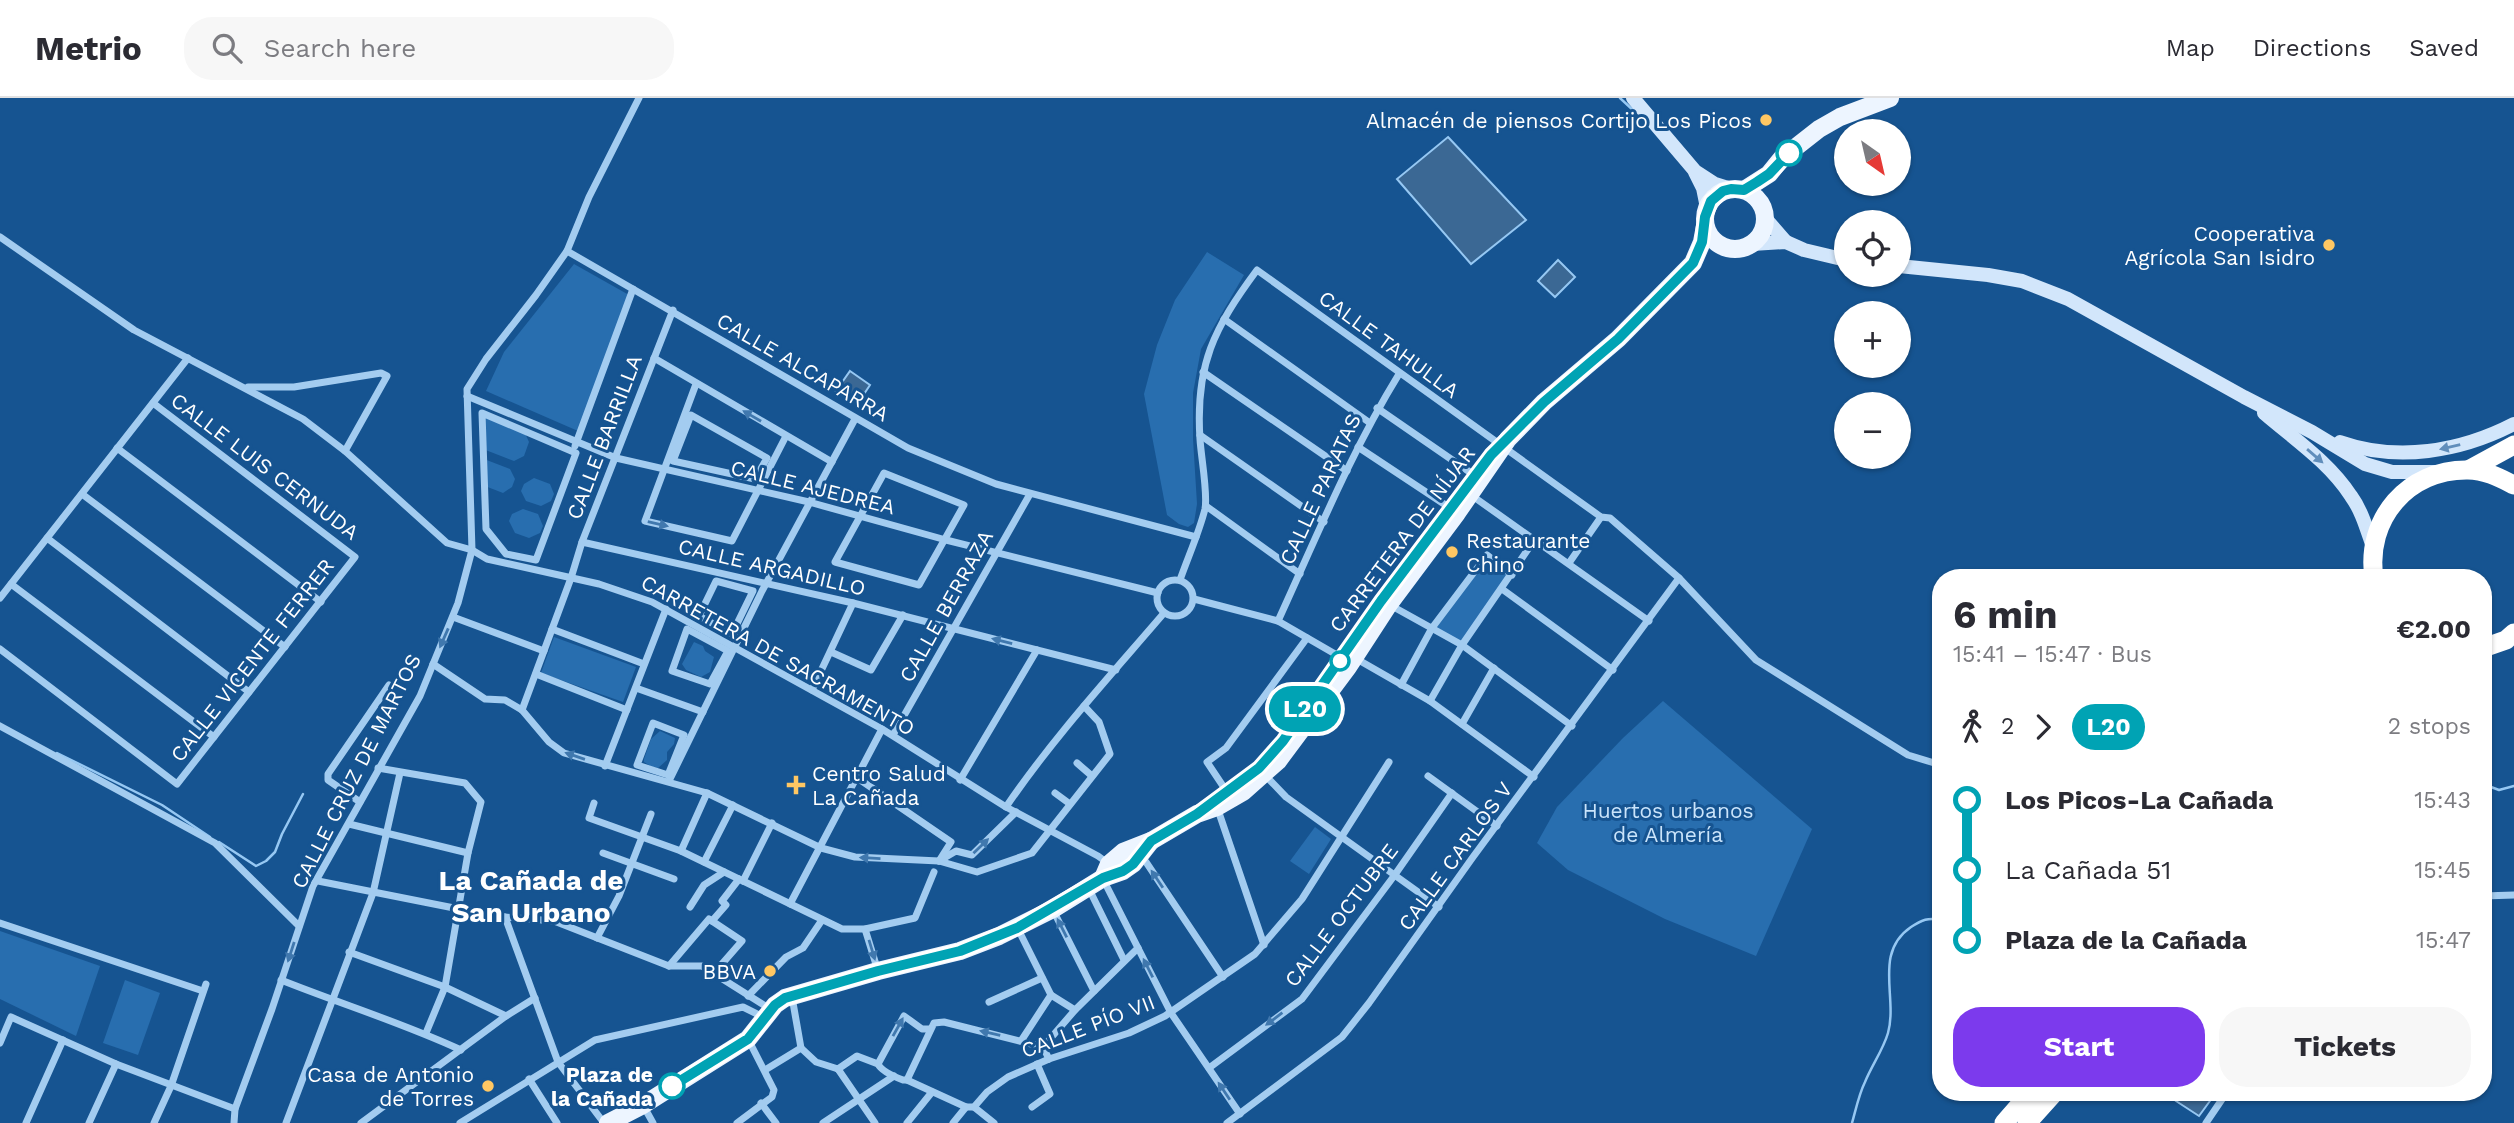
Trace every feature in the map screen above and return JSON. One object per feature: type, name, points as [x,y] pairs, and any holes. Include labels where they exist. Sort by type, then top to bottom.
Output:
[{"type":"highway","points":[[2470,469],[2514,445]]},
{"type":"highway","points":[[2374,569],[2373,547],[2378,526],[2396,500],[2420,480],[2440,472],[2470,469],[2494,475],[2514,485]]},
{"type":"highway","points":[[2492,644],[2514,633]]},
{"type":"highway","points":[[2004,1123],[2023,1101]]},
{"type":"highway","points":[[2027,1123],[2047,1101]]},
{"type":"main road","points":[[1769,174],[1762,233],[1744,248],[1726,248],[1713,240],[1706,217],[1716,195],[1738,189],[1769,174],[1782,158],[1819,128],[1865,102],[1890,98]]},
{"type":"main road","points":[[1738,189],[1755,196],[1764,212]]},
{"type":"main road","name":"CARRETERA DE NÍJAR","points":[[1693,263],[1702,242],[1706,217]]},
{"type":"main road","name":"CARRETERA DE NÍJAR","points":[[1105,874],[1151,841],[1222,800],[1243,792],[1264,774],[1290,746],[1450,508],[1491,455],[1524,422],[1618,339],[1693,263],[1726,248]]},
{"type":"main road","name":"CARRETERA DE NÍJAR","points":[[1222,800],[1273,753],[1471,495],[1503,445]]},
{"type":"main road","points":[[606,1123],[643,1105],[748,1039],[767,1013],[785,998],[960,951],[1017,928],[1053,909],[1105,874]]},
{"type":"street","name":"CALLE CRUZ DE MARTOS","points":[[234,1123],[235,1110],[313,886],[420,696],[453,617],[472,550],[467,389],[486,359],[567,251],[589,197],[639,98]]},
{"type":"street","points":[[1633,98],[1695,171],[1703,188],[1706,217]]},
{"type":"street","points":[[1695,171],[1715,184],[1738,189]]},
{"type":"street","points":[[1764,212],[1786,242]]},
{"type":"street","name":"CARRETERA DE SACRAMENTO","points":[[0,237],[134,330],[247,387],[303,419],[345,451],[447,543],[472,550],[486,559],[632,594],[666,610],[883,729],[960,780],[1098,856],[1105,874]]},
{"type":"street","points":[[1752,244],[1786,242],[1804,250],[1834,257]]},
{"type":"street","name":"CALLE ALCAPARRA","points":[[567,251],[908,448],[996,484],[1196,537]]},
{"type":"street","points":[[1911,267],[2022,281],[2068,299],[2108,319],[2365,464],[2392,472],[2440,472]]},
{"type":"street","name":"CALLE TAHULLA","points":[[1224,319],[1257,270],[1601,517],[1611,518],[1679,578],[1756,660],[1908,755],[1932,762]]},
{"type":"street","points":[[529,569],[633,289]]},
{"type":"street","name":"CALLE BARRILLA","points":[[522,710],[572,578],[582,542],[673,310]]},
{"type":"street","points":[[1180,580],[1206,506],[1199,386],[1211,344],[1224,319],[1370,423]]},
{"type":"street","points":[[0,598],[188,358]]},
{"type":"street","points":[[654,358],[832,462]]},
{"type":"street","points":[[1203,372],[1347,471]]},
{"type":"street","points":[[247,387],[294,387],[381,373],[387,376],[345,451]]},
{"type":"street","name":"CALLE PARATAS","points":[[1278,621],[1377,408],[1399,374]]},
{"type":"street","points":[[696,384],[645,521],[732,541],[786,436]]},
{"type":"street","name":"CALLE AJEDREA","points":[[467,396],[616,458],[809,502],[946,540],[1158,593]]},
{"type":"street","points":[[2244,397],[2321,460],[2338,479],[2361,514],[2373,547]]},
{"type":"street","name":"CALLE LUIS CERNUDA","points":[[153,403],[355,557]]},
{"type":"street","points":[[1377,408],[1474,475]]},
{"type":"street","points":[[533,559],[506,554],[486,529],[482,413],[573,451]]},
{"type":"street","points":[[691,415],[767,458],[755,479],[673,461],[691,415]]},
{"type":"street","points":[[669,781],[766,584],[855,419]]},
{"type":"street","points":[[2312,432],[2366,449],[2387,453],[2414,453],[2477,440],[2514,424]]},
{"type":"street","points":[[1200,435],[1324,522]]},
{"type":"street","points":[[1358,447],[1450,508]]},
{"type":"street","points":[[117,448],[321,601]]},
{"type":"street","points":[[884,473],[964,505],[946,540],[919,585],[835,562],[884,473]]},
{"type":"street","points":[[82,494],[285,647]]},
{"type":"street","name":"CALLE BERRAZA","points":[[893,735],[1030,494]]},
{"type":"street","points":[[1471,495],[1649,621]]},
{"type":"street","points":[[1206,506],[1300,574]]},
{"type":"street","points":[[1569,563],[1601,517]]},
{"type":"street","points":[[47,538],[249,692]]},
{"type":"street","points":[[1430,701],[1462,645],[1535,539]]},
{"type":"street","name":"CALLE ARGADILLO","points":[[582,542],[853,603],[1116,670]]},
{"type":"street","points":[[1401,685],[1432,628],[1487,555],[1512,575]]},
{"type":"street","name":"CALLE VICENTE FERRER","points":[[0,649],[177,784],[355,557]]},
{"type":"street","name":"CALLE CARLOS V","points":[[1227,1123],[1342,1037],[1679,578]]},
{"type":"street","points":[[1180,580],[1190,587],[1194,599],[1192,605],[1183,615],[1164,613],[1158,604],[1158,593],[1164,583],[1180,580]]},
{"type":"street","points":[[716,581],[753,591],[732,634],[699,615],[716,581]]},
{"type":"street","points":[[11,584],[214,737]]},
{"type":"street","points":[[1502,589],[1613,670]]},
{"type":"street","points":[[1194,599],[1278,621],[1401,685],[1430,701],[1534,777]]},
{"type":"street","points":[[812,690],[853,603]]},
{"type":"street","points":[[1389,604],[1462,645],[1572,726]]},
{"type":"street","points":[[605,766],[666,610]]},
{"type":"street","points":[[1006,807],[1084,706],[1164,613]]},
{"type":"street","points":[[831,652],[871,670],[903,615]]},
{"type":"street","points":[[453,617],[544,651]]},
{"type":"street","points":[[552,629],[644,664]]},
{"type":"street","points":[[687,629],[728,651],[710,684],[672,671],[687,629]]},
{"type":"street","points":[[1264,945],[1222,800],[1207,762],[1226,748],[1307,638]]},
{"type":"street","points":[[2492,648],[2514,649]]},
{"type":"street","points":[[960,780],[1037,650]]},
{"type":"street","points":[[433,664],[485,699],[505,700],[522,710],[542,734],[564,753],[707,793],[821,848],[855,857],[939,861],[976,872],[1028,856],[1110,754],[1099,722],[1084,706]]},
{"type":"street","points":[[1462,724],[1494,668]]},
{"type":"street","points":[[536,674],[627,710]]},
{"type":"street","points":[[360,802],[328,780],[328,774],[389,685]]},
{"type":"street","points":[[636,688],[703,712]]},
{"type":"street","points":[[653,723],[684,735],[668,775],[636,765],[653,723]]},
{"type":"street","points":[[0,726],[215,843],[299,926]]},
{"type":"street","points":[[790,904],[883,729]]},
{"type":"street","name":"CALLE PÍO VII","points":[[953,1123],[1008,1077],[1049,1059],[1129,1032],[1171,1013],[1264,945],[1302,899],[1389,762]]},
{"type":"street","points":[[1077,763],[1092,776]]},
{"type":"street","points":[[378,768],[465,783],[481,802],[468,853],[445,987],[426,1033]]},
{"type":"street","points":[[286,1123],[373,893],[400,773]]},
{"type":"street","points":[[1264,774],[1286,797],[1439,907]]},
{"type":"street","points":[[1428,776],[1497,826]]},
{"type":"street","points":[[856,777],[951,842],[939,861]]},
{"type":"street","points":[[681,851],[707,793]]},
{"type":"street","points":[[1055,793],[1070,804]]},
{"type":"street","name":"CALLE OCTUBRE","points":[[1209,1068],[1301,999],[1394,876],[1452,793]]},
{"type":"street","points":[[594,803],[589,818],[681,851],[842,929],[865,929],[915,918],[934,872]]},
{"type":"street","points":[[704,862],[733,804]]},
{"type":"street","points":[[939,861],[957,851],[972,855],[1016,812]]},
{"type":"street","points":[[597,938],[619,896],[651,814]]},
{"type":"street","points":[[712,921],[726,905],[722,901],[741,880],[772,823]]},
{"type":"street","points":[[349,824],[468,853]]},
{"type":"street","points":[[603,853],[674,879]]},
{"type":"street","points":[[1135,854],[1146,862],[1223,977]]},
{"type":"street","points":[[690,907],[705,885],[724,872]]},
{"type":"street","points":[[1105,874],[1171,1013],[1240,1114]]},
{"type":"street","points":[[1105,874],[1124,960]]},
{"type":"street","points":[[318,881],[505,917],[554,921],[669,966],[702,967],[748,996],[767,1013]]},
{"type":"street","points":[[2492,896],[2514,895]]},
{"type":"street","points":[[1053,909],[1094,991]]},
{"type":"street","points":[[505,917],[558,1062],[606,1123]]},
{"type":"street","points":[[669,966],[709,919],[742,942],[714,973]]},
{"type":"street","points":[[748,996],[786,957],[803,948],[822,920]]},
{"type":"street","points":[[0,923],[204,988],[171,1086],[154,1123]]},
{"type":"street","points":[[1017,928],[1051,995],[1075,1010]]},
{"type":"street","points":[[865,929],[878,971]]},
{"type":"street","points":[[1043,1047],[1075,1010],[1138,948]]},
{"type":"street","points":[[349,952],[445,987],[506,1016]]},
{"type":"street","points":[[989,1002],[1042,978]]},
{"type":"street","points":[[281,980],[426,1033],[461,1050]]},
{"type":"street","points":[[1021,1041],[1051,995]]},
{"type":"street","points":[[792,996],[801,1048],[816,1062],[838,1069],[875,1123]]},
{"type":"street","points":[[360,1123],[506,1016],[535,998]]},
{"type":"street","points":[[460,1123],[471,1120],[529,1079],[595,1040],[743,1007],[767,1013]]},
{"type":"street","points":[[878,1064],[904,1016],[922,1029],[929,1029]]},
{"type":"street","points":[[0,1043],[11,1017],[116,1064],[235,1110]]},
{"type":"street","points":[[907,1080],[934,1023],[944,1022],[1043,1047],[1049,1059]]},
{"type":"street","points":[[737,1123],[772,1097],[774,1090],[748,1039]]},
{"type":"street","points":[[26,1123],[63,1041]]},
{"type":"street","points":[[765,1070],[801,1048]]},
{"type":"street","points":[[838,1069],[857,1056],[878,1064],[879,1068],[894,1076],[970,1107],[994,1123]]},
{"type":"street","points":[[89,1123],[116,1064]]},
{"type":"street","points":[[1032,1107],[1050,1094],[1037,1064]]},
{"type":"street","points":[[823,1123],[894,1076]]},
{"type":"street","points":[[529,1079],[557,1123]]},
{"type":"street","points":[[907,1123],[932,1092]]},
{"type":"street","points":[[2206,1123],[2221,1101]]},
{"type":"street","points":[[761,1104],[776,1123]]},
{"type":"street","points":[[643,1105],[653,1123]]},
{"type":"green space","points":[[1207,252],[1244,275],[1201,349],[1193,393],[1197,504],[1194,523],[1188,527],[1167,515],[1144,394],[1157,345],[1175,300]]},
{"type":"green space","points":[[574,264],[629,295],[578,431],[486,391],[504,352]]},
{"type":"green space","points":[[482,413],[524,431],[529,442],[524,456],[514,461],[483,449]]},
{"type":"green space","points":[[484,459],[510,469],[515,479],[512,487],[503,493],[485,486]]},
{"type":"green space","points":[[534,478],[550,484],[554,494],[551,501],[541,506],[526,501],[521,491],[524,484]]},
{"type":"green space","points":[[523,509],[538,514],[543,526],[540,533],[529,538],[515,533],[509,521],[512,514]]},
{"type":"green space","points":[[1487,555],[1512,575],[1462,645],[1432,628]]},
{"type":"green space","points":[[554,637],[636,667],[623,702],[541,673]]},
{"type":"green space","points":[[694,642],[703,646],[705,651],[714,657],[710,672],[701,677],[686,670],[682,664]]},
{"type":"green space","name":"Huertos urbanos de Almería","points":[[1663,701],[1812,829],[1756,956],[1665,919],[1568,870],[1537,843],[1557,807],[1623,738]]},
{"type":"green space","points":[[660,731],[675,738],[674,744],[667,752],[667,760],[658,768],[644,762],[644,759],[651,739]]},
{"type":"green space","points":[[1315,827],[1331,839],[1309,874],[1290,861]]},
{"type":"green space","points":[[0,931],[100,966],[76,1036],[0,999]]},
{"type":"green space","points":[[125,980],[160,993],[138,1055],[103,1043]]},
{"type":"shaded area","points":[[1448,137],[1526,220],[1471,264],[1397,179]]},
{"type":"shaded area","points":[[1558,260],[1575,277],[1555,297],[1538,281]]},
{"type":"shaded area","points":[[850,371],[870,385],[858,403],[836,391]]},
{"type":"shaded area","points":[[2176,1101],[2210,1101],[2199,1116]]},
{"type":"waterway","points":[[1620,98],[1634,111]]},
{"type":"waterway","points":[[57,753],[162,805],[210,837]]},
{"type":"waterway","points":[[2492,787],[2499,790],[2514,786]]},
{"type":"waterway","points":[[219,842],[256,866],[266,861],[275,852],[303,794]]},
{"type":"waterway","points":[[1852,1123],[1859,1097],[1888,1033],[1889,976],[1893,949],[1911,927],[1932,919]]},
{"type":"bus line","name":"L20","points":[[672,1086],[748,1039],[764,1017],[785,998],[960,951],[1036,919],[1103,878],[1123,871],[1133,864],[1151,841],[1197,814],[1259,768],[1283,741],[1381,601],[1491,455],[1544,402],[1618,339],[1693,263],[1702,242],[1707,208],[1716,195],[1731,189],[1744,190],[1769,174],[1789,153]]},
{"type":"place","name":"Almacén de piensos Cortijo Los Picos","points":[[1766,120]]},
{"type":"place","name":"Cooperativa Agrícola San Isidro","points":[[2329,245]]},
{"type":"place","name":"Restaurante Chino","points":[[1452,552]]},
{"type":"place","name":"Centro Salud La Cañada","points":[[796,785]]},
{"type":"place","name":"BBVA","points":[[770,971]]},
{"type":"place","name":"Casa de Antonio de Torres","points":[[488,1086]]},
{"type":"place","name":"Plaza de la Cañada","points":[[672,1086]]},
{"type":"district","name":"La Cañada de San Urbano","points":[[531,896]]}]
